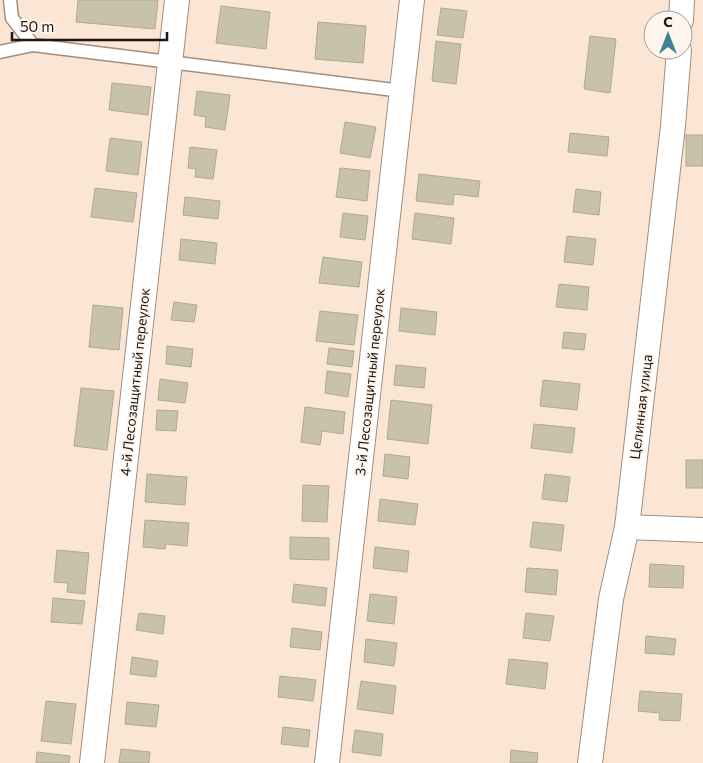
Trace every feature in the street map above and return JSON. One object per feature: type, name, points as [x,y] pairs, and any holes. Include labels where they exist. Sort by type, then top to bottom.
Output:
[{"type":"street","name":"4-й Лесозащитный переулок","points":[[92,763],[177,0]]},
{"type":"street","name":"3-й Лесозащитный переулок","points":[[327,763],[412,0]]},
{"type":"street","name":"Целинная улица","points":[[590,763],[610,599],[627,527],[673,126],[678,60]]},
{"type":"street","points":[[627,527],[703,530]]},
{"type":"lane","points":[[10,0],[12,18],[33,44]]},
{"type":"lane","points":[[0,52],[33,44],[402,91]]},
{"type":"building","points":[[78,0],[158,0],[155,29],[76,22]]},
{"type":"building","points":[[221,6],[270,12],[266,49],[216,43]]},
{"type":"building","points":[[441,8],[467,11],[463,38],[437,35]]},
{"type":"building","points":[[318,22],[366,26],[363,63],[315,59]]},
{"type":"building","points":[[590,36],[616,39],[610,93],[584,89]]},
{"type":"building","points":[[436,41],[461,44],[456,84],[432,81]]},
{"type":"building","points":[[112,83],[151,87],[148,115],[109,110]]},
{"type":"building","points":[[197,91],[230,95],[225,130],[205,127],[206,117],[194,115]]},
{"type":"building","points":[[345,122],[376,127],[370,158],[340,153]]},
{"type":"building","points":[[570,133],[609,137],[607,156],[568,152]]},
{"type":"building","points":[[686,135],[703,135],[703,166],[686,166]]},
{"type":"building","points":[[110,138],[142,142],[138,175],[106,171]]},
{"type":"building","points":[[190,147],[217,150],[213,179],[195,177],[196,169],[188,168]]},
{"type":"building","points":[[340,168],[370,171],[367,201],[336,197]]},
{"type":"building","points":[[419,174],[480,181],[478,197],[454,194],[453,205],[416,201]]},
{"type":"building","points":[[95,188],[137,193],[133,222],[91,217]]},
{"type":"building","points":[[576,189],[601,192],[599,215],[573,212]]},
{"type":"building","points":[[185,197],[220,201],[218,219],[183,215]]},
{"type":"building","points":[[343,213],[368,216],[365,240],[340,237]]},
{"type":"building","points":[[415,213],[454,218],[451,244],[412,239]]},
{"type":"building","points":[[567,236],[596,239],[593,265],[564,262]]},
{"type":"building","points":[[181,239],[217,243],[215,264],[179,260]]},
{"type":"building","points":[[323,257],[362,262],[359,287],[319,283]]},
{"type":"building","points":[[559,284],[589,287],[587,310],[556,307]]},
{"type":"building","points":[[174,302],[197,305],[194,322],[171,320]]},
{"type":"building","points":[[93,305],[123,308],[119,350],[89,347]]},
{"type":"building","points":[[401,308],[437,312],[435,335],[399,331]]},
{"type":"building","points":[[320,311],[358,315],[354,345],[316,341]]},
{"type":"building","points":[[564,332],[586,334],[584,350],[562,348]]},
{"type":"building","points":[[167,346],[193,349],[191,367],[166,364]]},
{"type":"building","points":[[329,348],[354,351],[352,367],[327,364]]},
{"type":"building","points":[[396,365],[426,368],[424,388],[394,385]]},
{"type":"building","points":[[327,371],[351,374],[348,397],[325,393]]},
{"type":"building","points":[[160,379],[188,383],[185,403],[158,400]]},
{"type":"building","points":[[543,380],[580,384],[577,410],[540,406]]},
{"type":"building","points":[[81,388],[114,391],[107,450],[74,446]]},
{"type":"building","points":[[391,400],[432,405],[428,444],[387,439]]},
{"type":"building","points":[[305,407],[345,412],[343,434],[322,431],[320,445],[301,442]]},
{"type":"building","points":[[157,410],[178,411],[176,431],[156,430]]},
{"type":"building","points":[[534,424],[575,428],[572,453],[531,448]]},
{"type":"building","points":[[385,454],[410,457],[408,479],[383,476]]},
{"type":"building","points":[[686,460],[703,460],[703,488],[686,488]]},
{"type":"building","points":[[147,474],[187,477],[185,505],[145,502]]},
{"type":"building","points":[[545,474],[570,477],[567,502],[542,499]]},
{"type":"building","points":[[303,485],[329,486],[327,522],[302,521]]},
{"type":"building","points":[[380,499],[418,504],[415,525],[378,521]]},
{"type":"building","points":[[145,520],[189,523],[187,546],[166,544],[165,549],[143,547]]},
{"type":"building","points":[[533,522],[564,525],[561,551],[530,547]]},
{"type":"building","points":[[290,537],[329,538],[329,560],[290,559]]},
{"type":"building","points":[[375,547],[409,551],[407,572],[373,568]]},
{"type":"building","points":[[57,550],[89,553],[85,594],[67,592],[68,583],[54,582]]},
{"type":"building","points":[[650,564],[684,566],[683,588],[649,587]]},
{"type":"building","points":[[527,568],[558,570],[556,595],[525,592]]},
{"type":"building","points":[[294,584],[327,588],[325,606],[292,602]]},
{"type":"building","points":[[370,594],[397,597],[394,624],[367,621]]},
{"type":"building","points":[[53,598],[85,601],[82,624],[51,622]]},
{"type":"building","points":[[139,613],[165,616],[163,634],[136,630]]},
{"type":"building","points":[[526,613],[554,616],[550,641],[523,638]]},
{"type":"building","points":[[292,628],[322,632],[320,650],[290,647]]},
{"type":"building","points":[[646,636],[676,639],[674,655],[645,653]]},
{"type":"building","points":[[366,639],[397,643],[394,666],[364,662]]},
{"type":"building","points":[[132,657],[158,661],[156,677],[130,674]]},
{"type":"building","points":[[509,659],[548,663],[545,689],[506,684]]},
{"type":"building","points":[[280,676],[316,680],[313,701],[278,697]]},
{"type":"building","points":[[361,681],[396,686],[393,714],[357,709]]},
{"type":"building","points":[[640,691],[682,694],[680,721],[659,720],[660,713],[638,711]]},
{"type":"building","points":[[46,701],[76,704],[71,744],[41,741]]},
{"type":"building","points":[[127,702],[159,705],[156,727],[125,724]]},
{"type":"building","points":[[283,727],[310,730],[308,747],[281,744]]},
{"type":"building","points":[[355,730],[383,734],[381,756],[352,752]]},
{"type":"building","points":[[121,749],[150,752],[149,763],[119,763]]},
{"type":"building","points":[[511,750],[538,753],[537,763],[510,763]]},
{"type":"building","points":[[37,752],[70,756],[69,763],[36,763]]}]
